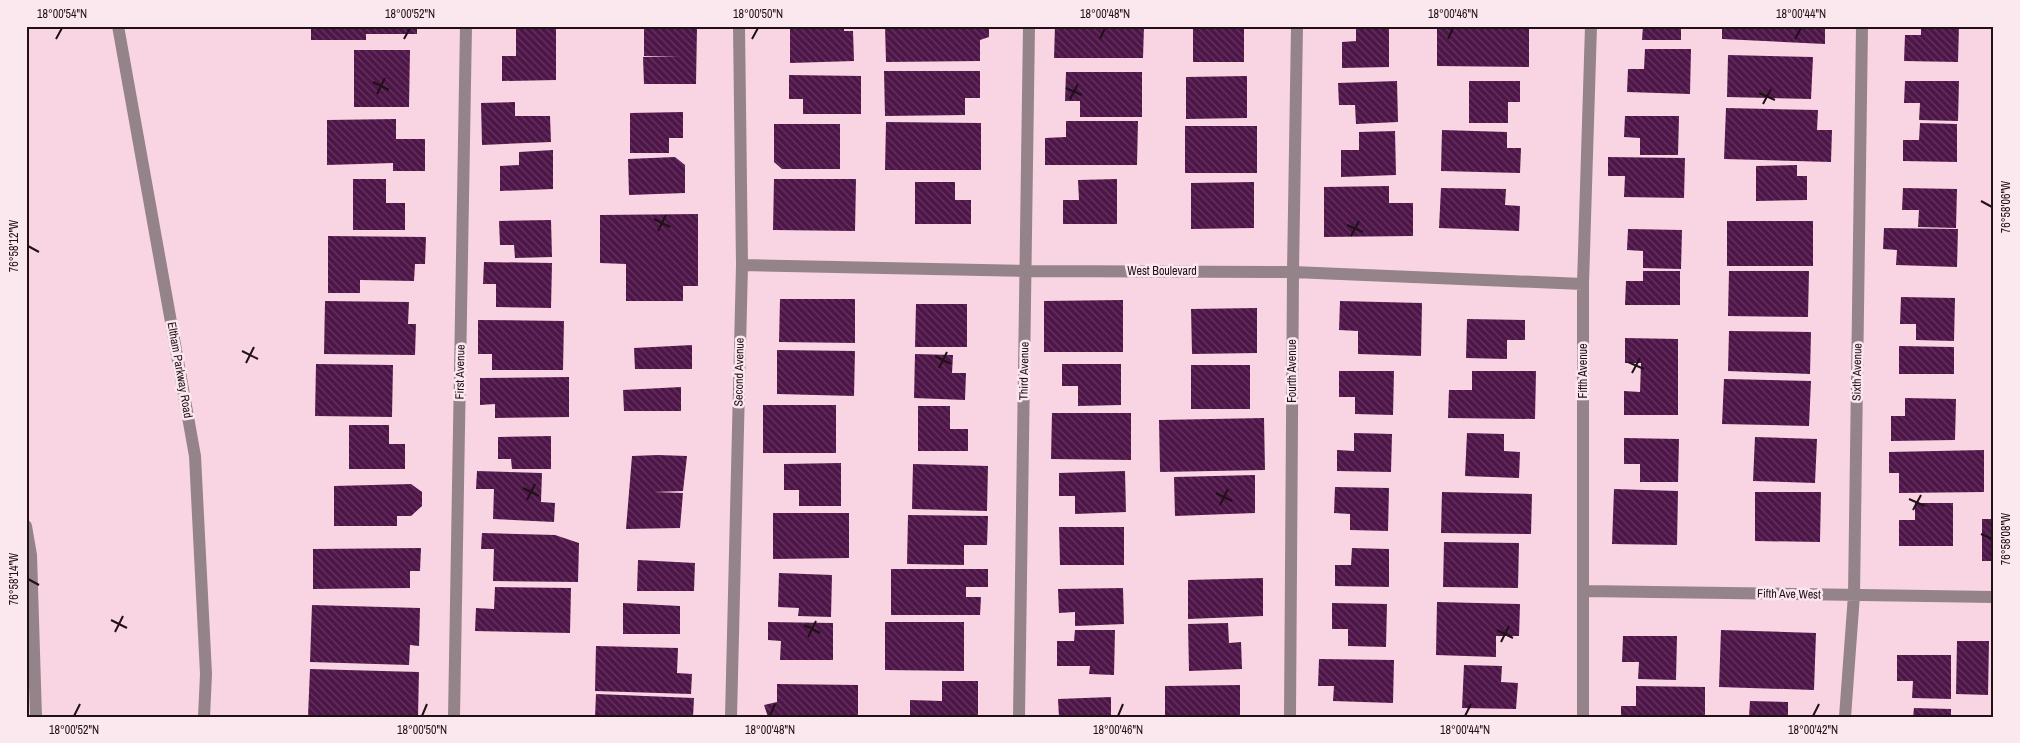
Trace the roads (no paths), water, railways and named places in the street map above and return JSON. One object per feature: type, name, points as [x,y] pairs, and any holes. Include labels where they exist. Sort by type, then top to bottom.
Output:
[{"type":"street","name":"Eltham Parkway Road","points":[[118,26],[195,456],[206,674],[204,717]]},
{"type":"street","name":"First Avenue","points":[[454,717],[466,26]]},
{"type":"street","name":"Second Avenue","points":[[731,717],[742,265],[739,26]]},
{"type":"street","name":"Third Avenue","points":[[1019,717],[1029,26]]},
{"type":"street","name":"Fourth Avenue","points":[[1290,717],[1293,272],[1297,26]]},
{"type":"street","name":"Fifth Avenue","points":[[1583,717],[1582,284],[1591,26]]},
{"type":"street","name":"Sixth Avenue","points":[[1845,717],[1854,595],[1862,26]]},
{"type":"street","name":"West Boulevard","points":[[742,265],[1025,271],[1293,272],[1582,284]]},
{"type":"street","points":[[26,526],[31,555],[36,717]]},
{"type":"street","name":"Fifth Ave West","points":[[1584,591],[1994,597]]}]
